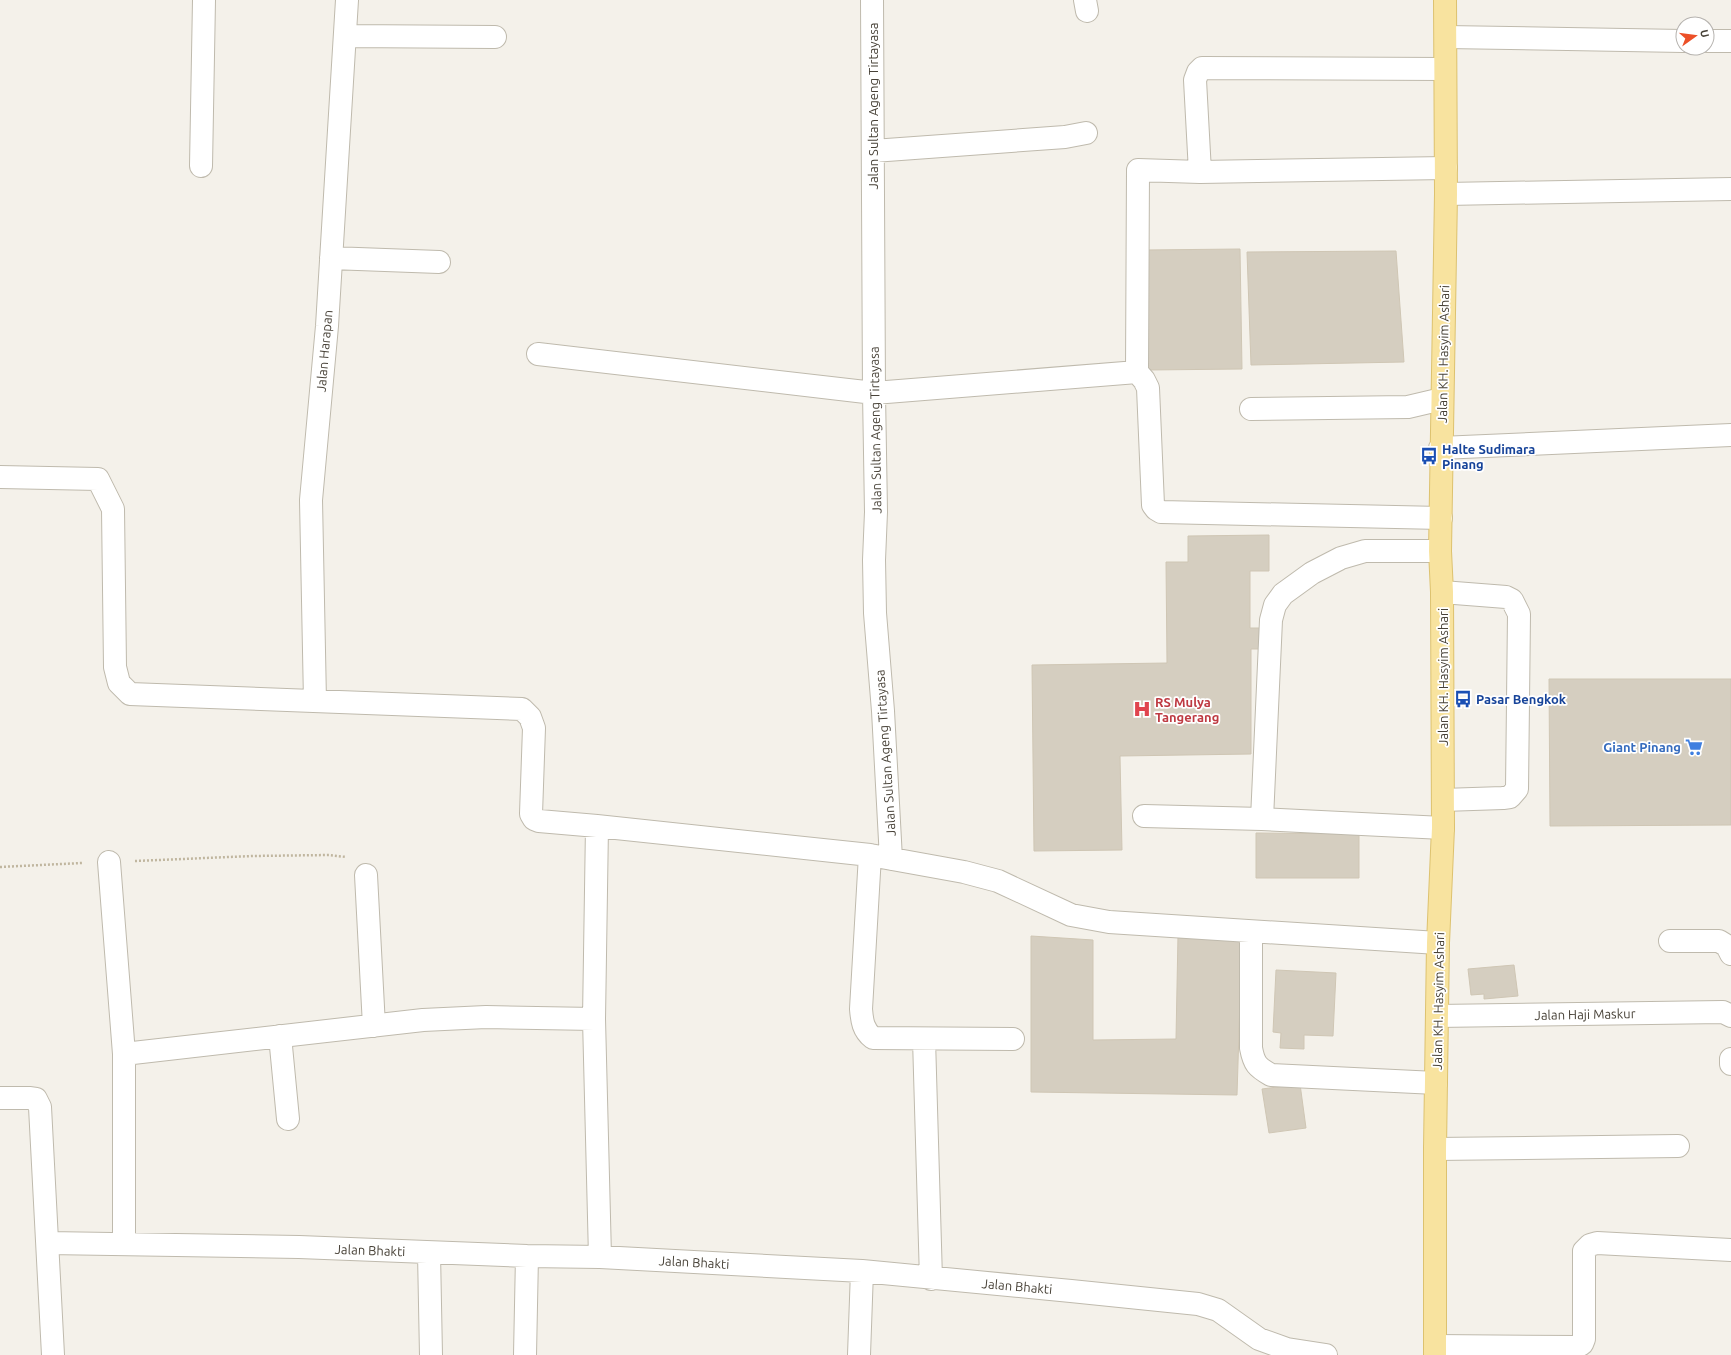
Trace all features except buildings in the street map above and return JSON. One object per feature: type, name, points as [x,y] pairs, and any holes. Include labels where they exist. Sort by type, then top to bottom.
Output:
[{"type":"main road","name":"Jalan KH. Hasyim Ashari","points":[[1435,1350],[1435,1149],[1438,943],[1443,828],[1440,448],[1446,194],[1444,69],[1446,37],[1445,0]]},
{"type":"street","points":[[201,166],[204,0]]},
{"type":"street","name":"Jalan Harapan","points":[[315,701],[311,500],[327,326],[347,0]]},
{"type":"street","name":"Jalan Sultan Ageng Tirtayasa","points":[[872,0],[876,512],[874,560],[875,613],[883,711],[891,859]]},
{"type":"street","points":[[345,36],[495,37]]},
{"type":"street","points":[[1446,37],[1675,41]]},
{"type":"street","points":[[1715,41],[1731,41]]},
{"type":"street","points":[[1200,172],[1195,80],[1198,72],[1202,68],[1444,69]]},
{"type":"street","points":[[873,151],[1064,138],[1086,133]]},
{"type":"street","points":[[1440,518],[1162,512],[1156,509],[1153,504],[1148,388],[1137,372],[1138,170],[1200,172],[1446,168]]},
{"type":"street","points":[[1446,194],[1731,189]]},
{"type":"street","points":[[330,258],[439,262]]},
{"type":"street","points":[[538,354],[874,393],[1137,372]]},
{"type":"street","points":[[1251,410],[1408,407],[1442,399]]},
{"type":"street","points":[[1440,448],[1731,435]]},
{"type":"street","points":[[0,477],[98,478],[113,509],[115,667],[119,683],[130,694],[522,709],[530,717],[534,728],[531,814],[534,819],[539,821],[870,855],[964,872],[998,881],[1071,915],[1109,922],[1438,943]]},
{"type":"street","points":[[1262,819],[1271,620],[1275,605],[1283,594],[1312,573],[1340,558],[1365,551],[1440,551]]},
{"type":"street","points":[[1442,592],[1506,597],[1512,600],[1518,614],[1517,789],[1510,797],[1443,800]]},
{"type":"street","points":[[1144,816],[1262,819],[1443,828]]},
{"type":"street","points":[[597,826],[594,1019],[600,1257]]},
{"type":"street","points":[[870,855],[862,1020],[866,1032],[873,1038],[1013,1039]]},
{"type":"street","points":[[109,862],[124,1054],[124,1244]]},
{"type":"street","points":[[366,875],[374,1026]]},
{"type":"street","points":[[1251,932],[1251,1048],[1253,1061],[1262,1070],[1271,1075],[1436,1083]]},
{"type":"street","points":[[1670,941],[1719,941],[1727,946],[1731,954]]},
{"type":"street","points":[[1731,996],[1731,1016]]},
{"type":"street","name":"Jalan Haji Maskur","points":[[1437,1016],[1722,1012],[1731,1016]]},
{"type":"street","points":[[124,1054],[423,1020],[486,1017],[594,1019]]},
{"type":"street","points":[[280,1036],[288,1119]]},
{"type":"street","points":[[924,1039],[932,1279]]},
{"type":"street","points":[[1731,1059],[1731,1064]]},
{"type":"street","points":[[0,1098],[36,1099],[40,1107],[53,1355]]},
{"type":"street","points":[[1435,1149],[1678,1146]]},
{"type":"street","name":"Jalan Bhakti","points":[[48,1243],[299,1248],[600,1257],[862,1271],[1198,1304],[1218,1310],[1259,1339],[1287,1350],[1326,1355]]},
{"type":"street","points":[[1435,1350],[1576,1347],[1582,1344],[1584,1339],[1584,1251],[1590,1245],[1597,1243],[1731,1250]]},
{"type":"street","points":[[429,1253],[431,1355]]},
{"type":"street","points":[[525,1355],[527,1256]]},
{"type":"street","points":[[859,1355],[862,1271]]},
{"type":"path","points":[[0,867],[253,856],[329,855],[356,858],[364,864],[366,875]]},
{"type":"place","name":"Halte Sudimara Pinang","points":[[1429,456]]},
{"type":"place","name":"Pasar Bengkok","points":[[1463,699]]},
{"type":"place","name":"RS Mulya Tangerang","points":[[1142,709]]},
{"type":"place","name":"Giant Pinang","points":[[1694,747]]}]
